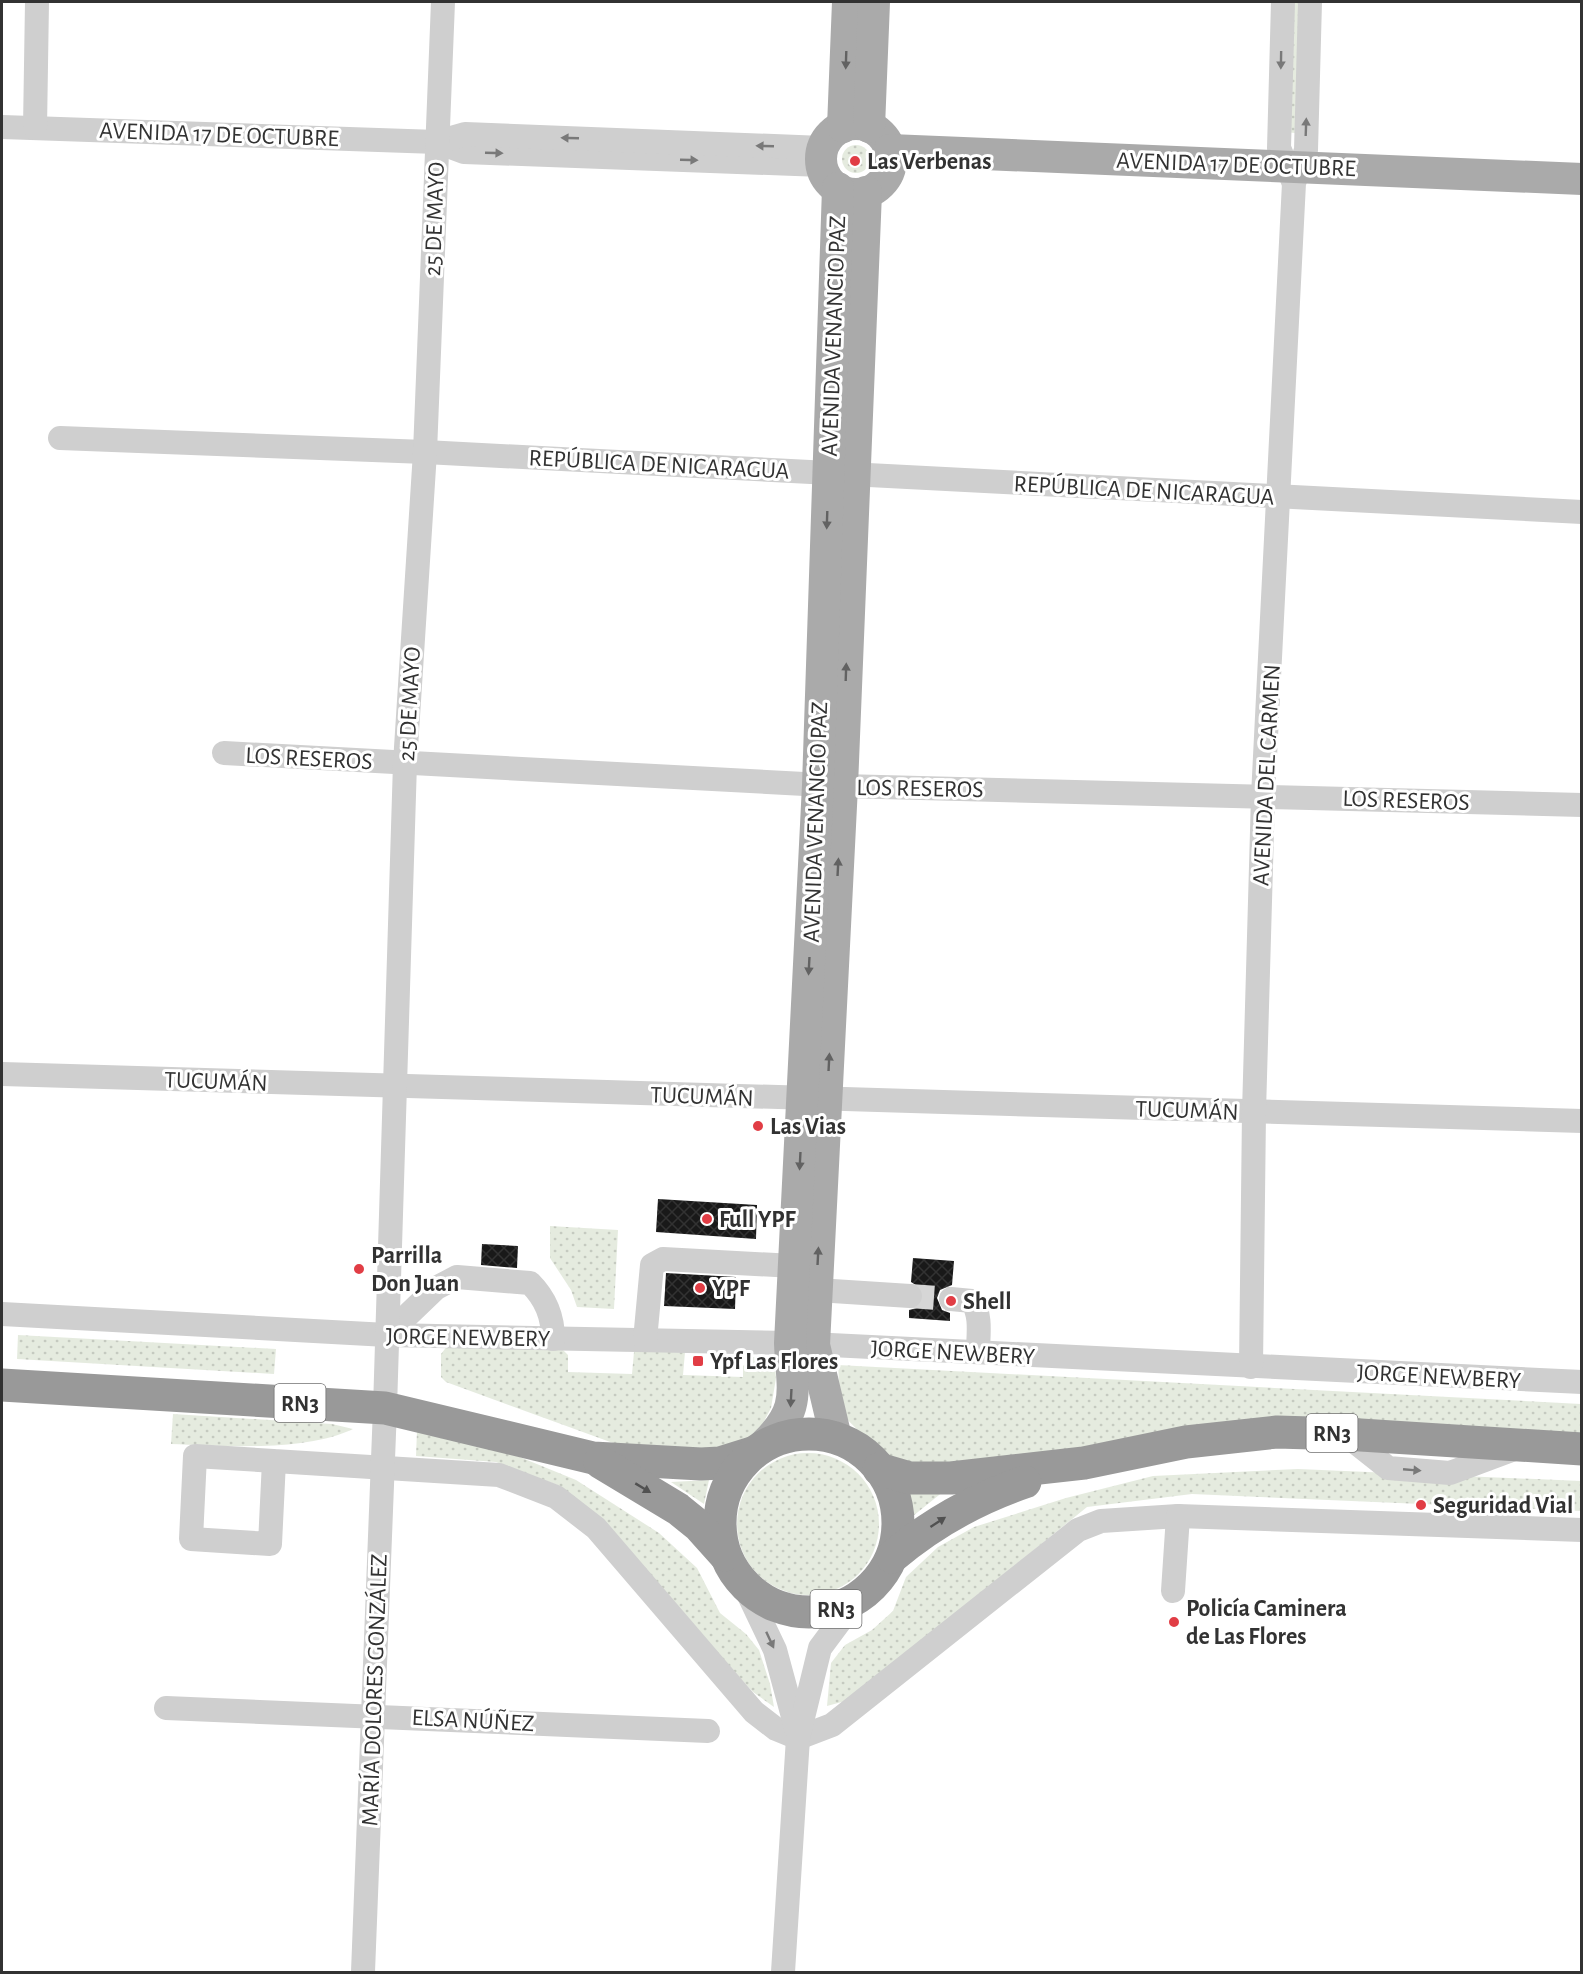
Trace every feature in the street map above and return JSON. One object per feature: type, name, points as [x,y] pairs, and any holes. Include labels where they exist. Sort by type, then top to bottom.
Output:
[{"type":"highway","name":"RN3","points":[[2,1385],[385,1408],[593,1458],[720,1463],[799,1434],[836,1438],[860,1450],[879,1469],[891,1489],[897,1511],[898,1535],[892,1557],[877,1582],[855,1600],[833,1610],[810,1613],[786,1610],[764,1601],[745,1587],[725,1555],[699,1526],[678,1509],[593,1458]]},
{"type":"highway","name":"RN3","points":[[879,1469],[910,1478],[951,1478],[1084,1463],[1186,1442],[1277,1432],[1581,1449]]},
{"type":"highway","name":"RN3","points":[[725,1555],[719,1527],[722,1500],[734,1474],[758,1449]]},
{"type":"highway","name":"RN3","points":[[892,1557],[943,1518],[993,1493],[1084,1463]]},
{"type":"main road","name":"AVENIDA VENANCIO PAZ","points":[[758,1449],[783,1426],[790,1413],[802,1344],[817,1290],[815,1099],[830,785],[841,473],[848,2]]},
{"type":"main road","name":"AVENIDA VENANCIO PAZ","points":[[844,158],[874,2]]},
{"type":"main road","points":[[882,136],[890,159],[881,183],[844,158],[882,136]]},
{"type":"main road","name":"AVENIDA 17 DE OCTUBRE","points":[[890,159],[1581,179]]},
{"type":"main road","name":"AVENIDA 17 DE OCTUBRE","points":[[1294,171],[1581,196]]},
{"type":"main road","name":"AVENIDA VENANCIO PAZ","points":[[815,1099],[794,1266],[802,1344],[836,1438]]},
{"type":"street","points":[[35,128],[37,2]]},
{"type":"street","name":"25 DE MAYO","points":[[385,1408],[405,763],[424,452],[443,2]]},
{"type":"street","name":"AVENIDA DEL CARMEN","points":[[1283,2],[1279,148],[1294,171]]},
{"type":"street","name":"AVENIDA DEL CARMEN","points":[[1251,1367],[1254,1112],[1263,796],[1280,498],[1294,171],[1306,150],[1310,2]]},
{"type":"street","name":"AVENIDA 17 DE OCTUBRE","points":[[2,126],[437,142],[465,134],[844,158]]},
{"type":"street","name":"REPÚBLICA DE NICARAGUA","points":[[60,438],[424,452],[1581,512]]},
{"type":"street","name":"LOS RESEROS","points":[[224,753],[830,785],[1581,805]]},
{"type":"street","name":"TUCUMÁN","points":[[2,1074],[1581,1121]]},
{"type":"street","points":[[645,1340],[649,1273],[652,1265],[663,1259],[794,1266]]},
{"type":"street","points":[[387,1335],[436,1288],[457,1277],[530,1283],[542,1295],[553,1322],[554,1339]]},
{"type":"street","points":[[817,1290],[910,1296]]},
{"type":"street","points":[[951,1299],[972,1301],[976,1306],[979,1313],[978,1352]]},
{"type":"street","name":"JORGE NEWBERY","points":[[2,1314],[387,1335],[802,1344],[1581,1382]]},
{"type":"street","name":"MARÍA DOLORES GONZÁLEZ","points":[[363,1972],[385,1408]]},
{"type":"street","points":[[274,1461],[270,1544],[191,1539],[195,1456],[499,1475],[556,1497],[596,1528],[754,1712],[776,1729],[798,1738],[832,1725],[1078,1530],[1101,1521],[1178,1516],[1581,1530]]},
{"type":"street","points":[[1173,1591],[1178,1516]]},
{"type":"street","points":[[745,1587],[775,1650],[798,1738]]},
{"type":"street","points":[[783,1972],[798,1738],[820,1648],[855,1600]]},
{"type":"street","name":"ELSA NÚÑEZ","points":[[166,1708],[708,1731]]},
{"type":"shaded area","points":[[1290,2],[1300,2],[1295,133],[1284,132]]},
{"type":"shaded area","points":[[856,145],[866,149],[870,159],[866,169],[856,173],[846,169],[842,159],[846,149]]},
{"type":"shaded area","points":[[550,1226],[618,1230],[614,1309],[577,1307],[571,1290],[550,1258]]},
{"type":"shaded area","points":[[18,1335],[276,1349],[274,1374],[17,1359]]},
{"type":"shaded area","points":[[448,1345],[561,1348],[568,1355],[568,1372],[632,1374],[634,1352],[685,1352],[683,1375],[743,1377],[743,1366],[752,1357],[767,1357],[775,1366],[776,1378],[771,1408],[761,1427],[743,1444],[709,1451],[613,1443],[446,1382],[441,1377],[441,1354]]},
{"type":"shaded area","points":[[838,1365],[1581,1404],[1581,1437],[1049,1454],[903,1466],[879,1452],[841,1413]]},
{"type":"shaded area","points":[[173,1414],[332,1424],[353,1429],[312,1441],[264,1446],[171,1444]]},
{"type":"shaded area","points":[[417,1431],[485,1443],[576,1480],[659,1533],[697,1568],[720,1613],[746,1634],[759,1650],[770,1684],[774,1707],[753,1692],[560,1486],[496,1462],[416,1456]]},
{"type":"shaded area","points":[[808,1453],[835,1459],[858,1474],[873,1497],[879,1524],[873,1551],[858,1574],[835,1589],[808,1595],[781,1589],[758,1574],[743,1551],[737,1524],[743,1497],[758,1474],[781,1459]]},
{"type":"shaded area","points":[[1298,1469],[1581,1481],[1581,1511],[1192,1494],[1087,1507],[849,1700],[827,1706],[831,1663],[845,1645],[872,1630],[893,1611],[906,1577],[938,1547],[974,1527],[1066,1498],[1153,1476]]},
{"type":"shaded area","points":[[709,1480],[704,1504],[671,1482]]},
{"type":"shaded area","points":[[944,1491],[913,1516],[905,1493]]},
{"type":"building","name":"Full YPF","points":[[658,1199],[757,1205],[756,1239],[656,1232]]},
{"type":"building","points":[[482,1244],[518,1246],[517,1268],[481,1265]]},
{"type":"building","points":[[913,1258],[954,1261],[952,1285],[940,1290],[937,1298],[942,1310],[950,1313],[950,1321],[909,1318],[909,1310],[917,1308],[924,1298],[922,1289],[911,1282]]},
{"type":"building","points":[[666,1273],[736,1277],[735,1309],[664,1306]]},
{"type":"tunnel","points":[[910,1296],[951,1299]]},
{"type":"place","name":"Las Verbenas","points":[[855,161]]},
{"type":"place","name":"Las Vias","points":[[758,1126]]},
{"type":"place","name":"Full YPF","points":[[707,1219]]},
{"type":"place","name":"Parrilla Don Juan","points":[[359,1269]]},
{"type":"place","name":"YPF","points":[[700,1288]]},
{"type":"place","name":"Shell","points":[[951,1301]]},
{"type":"place","name":"Ypf Las Flores","points":[[698,1361]]},
{"type":"place","name":"Seguridad Vial","points":[[1421,1505]]},
{"type":"place","name":"Policía Caminera de Las Flores","points":[[1174,1622]]}]
